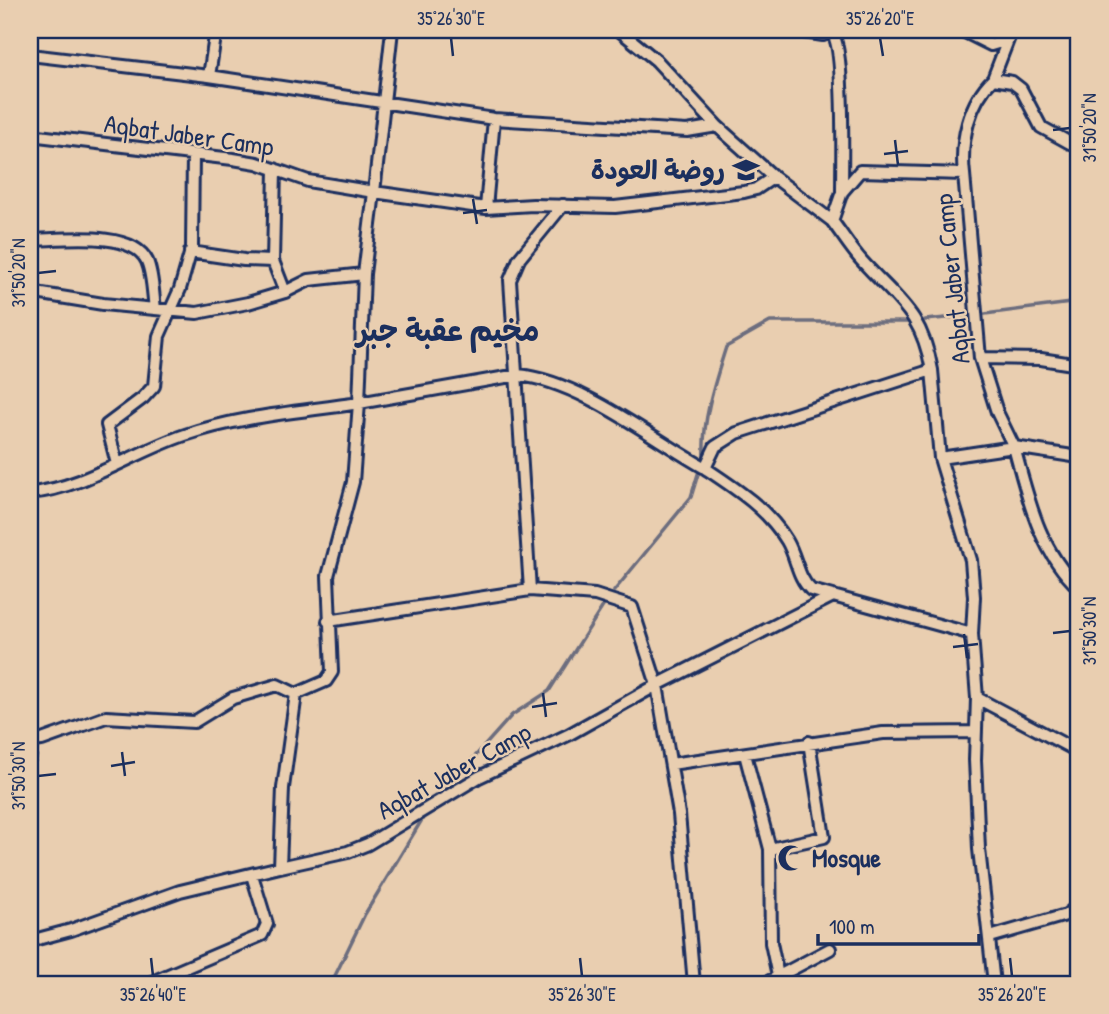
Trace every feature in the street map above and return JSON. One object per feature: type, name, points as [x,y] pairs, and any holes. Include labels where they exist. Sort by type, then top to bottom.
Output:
[{"type":"street","points":[[209,76],[216,30]]},
{"type":"street","points":[[30,757],[31,741],[42,740],[106,716],[194,722],[233,698],[277,685],[296,694],[326,681],[332,672],[328,576],[353,482],[364,274],[392,30]]},
{"type":"street","points":[[619,30],[657,61],[717,126],[774,177],[832,221]]},
{"type":"street","points":[[791,30],[834,32],[837,39],[841,58],[839,90],[842,192]]},
{"type":"street","points":[[961,30],[991,45],[1009,35]]},
{"type":"street","points":[[964,174],[962,148],[969,121],[981,91],[993,79],[1009,35]]},
{"type":"street","points":[[30,55],[209,76],[274,88],[494,119],[687,131],[717,126]]},
{"type":"street","points":[[993,79],[1004,79],[1017,85],[1027,98],[1041,127],[1070,143],[1079,143]]},
{"type":"street","points":[[486,208],[494,119]]},
{"type":"street","name":"Aqbat Jaber Camp","points":[[30,135],[233,159],[275,169],[308,181],[486,208],[563,205],[615,207],[744,192],[756,189],[774,177]]},
{"type":"street","points":[[117,464],[107,425],[144,398],[154,386],[156,351],[168,313],[180,289],[190,252],[194,231],[193,155]]},
{"type":"street","points":[[275,169],[274,261],[285,292]]},
{"type":"street","name":"Aqbat Jaber Camp","points":[[994,984],[979,849],[977,698],[972,634],[974,597],[971,560],[940,458],[932,370],[923,335],[911,312],[860,259],[832,221],[842,192],[860,171],[870,169],[964,174],[980,358],[997,412],[1014,447],[1041,533],[1058,565],[1079,588]]},
{"type":"street","points":[[530,590],[512,272],[563,205]]},
{"type":"street","points":[[30,240],[123,242],[138,251],[147,261],[155,309]]},
{"type":"street","points":[[190,252],[244,260],[274,261]]},
{"type":"street","points":[[30,292],[168,313],[197,313],[227,308],[285,292],[309,280],[364,274]]},
{"type":"street","points":[[980,358],[1041,359],[1079,365]]},
{"type":"street","points":[[705,468],[715,447],[737,433],[932,370]]},
{"type":"street","points":[[30,493],[54,490],[117,464],[144,449],[212,426],[518,375],[537,377],[572,390],[705,468],[767,516],[791,548],[801,579],[807,586],[831,597],[972,634]]},
{"type":"street","points":[[940,458],[1014,447],[1026,451],[1079,457]]},
{"type":"street","points":[[798,612],[807,595],[807,586]]},
{"type":"street","points":[[328,621],[530,590],[595,595],[632,607],[657,685],[671,764],[694,984]]},
{"type":"street","name":"Aqbat Jaber Camp","points":[[30,941],[117,915],[180,891],[348,852],[368,844],[479,777],[568,735],[657,685],[831,597]]},
{"type":"street","points":[[280,867],[283,788],[296,694]]},
{"type":"street","points":[[977,698],[1079,752]]},
{"type":"street","points":[[671,764],[883,733],[976,732]]},
{"type":"street","points":[[769,849],[824,837],[809,742]]},
{"type":"street","points":[[745,754],[769,849],[771,943],[778,976]]},
{"type":"street","points":[[147,984],[262,935],[267,924],[252,875]]},
{"type":"street","points":[[990,937],[1066,915],[1079,905]]},
{"type":"street","points":[[764,984],[830,949]]},
{"type":"waterway","points":[[985,314],[1079,302]]},
{"type":"waterway","points":[[925,320],[967,316]]},
{"type":"waterway","points":[[704,457],[707,415],[726,347],[770,322],[907,322]]},
{"type":"waterway","points":[[614,591],[691,497],[698,474]]},
{"type":"waterway","points":[[445,790],[512,715],[549,691],[607,600]]},
{"type":"waterway","points":[[331,984],[365,914],[426,813]]},
{"type":"place","name":"روضة العودة","points":[[746,170]]},
{"type":"place","name":"Mosque","points":[[791,858]]},
{"type":"district","name":"مخيم عقبة جبر","points":[[448,331]]}]
